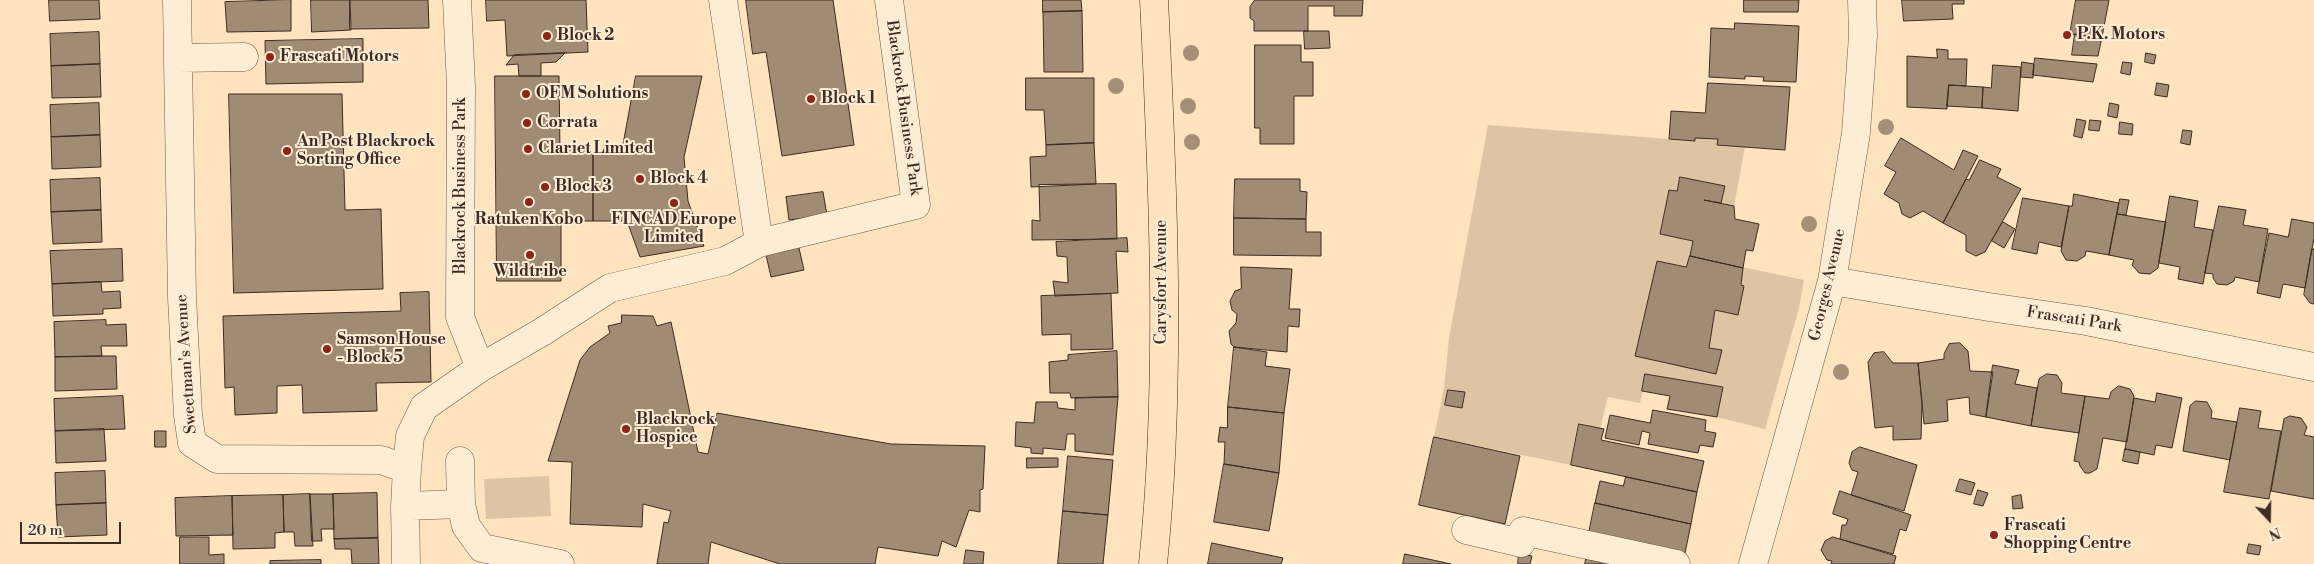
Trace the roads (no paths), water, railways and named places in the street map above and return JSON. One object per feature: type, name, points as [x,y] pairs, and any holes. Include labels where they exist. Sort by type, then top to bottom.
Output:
[{"type":"main road","name":"Carysfort Avenue","points":[[1153,564],[1158,509],[1163,309],[1160,151],[1154,0]]},
{"type":"street","name":"Sweetman's Avenue","points":[[177,0],[182,297],[188,415],[192,443],[217,459],[381,460],[407,469]]},
{"type":"street","name":"Blackrock Business Park","points":[[457,0],[461,86],[460,317],[480,368]]},
{"type":"street","points":[[723,0],[759,243]]},
{"type":"street","name":"Blackrock Business Park","points":[[407,469],[410,436],[424,407],[480,368],[542,332],[610,288],[725,261],[759,243],[916,205],[889,0]]},
{"type":"street","name":"Georges Avenue","points":[[1753,564],[1832,281],[1856,133],[1863,36],[1862,0]]},
{"type":"street","points":[[178,58],[244,57]]},
{"type":"street","name":"Frascati Park","points":[[1832,281],[2086,321],[2314,367]]},
{"type":"street","points":[[460,461],[462,504],[466,526],[482,548],[560,564]]},
{"type":"street","points":[[406,564],[405,506],[407,469]]},
{"type":"street","points":[[405,506],[462,504]]},
{"type":"street","points":[[1466,530],[1521,543],[1523,531],[1676,564]]},
{"type":"place","name":"P.K. Motors","points":[[2067,35]]},
{"type":"place","name":"Block 2","points":[[547,36]]},
{"type":"place","name":"Frascati Motors","points":[[270,57]]},
{"type":"place","name":"OFM Solutions","points":[[526,94]]},
{"type":"place","name":"Block 1","points":[[811,99]]},
{"type":"place","name":"Corrata","points":[[527,123]]},
{"type":"place","name":"Clariet Limited","points":[[528,149]]},
{"type":"place","name":"An Post Blackrock Sorting Office","points":[[287,151]]},
{"type":"place","name":"Block 4","points":[[640,179]]},
{"type":"place","name":"Block 3","points":[[545,187]]},
{"type":"place","name":"Ratuken Kobo","points":[[529,202]]},
{"type":"place","name":"FINCAD Europe Limited","points":[[674,203]]},
{"type":"place","name":"Wildtribe","points":[[530,255]]},
{"type":"place","name":"Samson House - Block 5","points":[[327,349]]},
{"type":"place","name":"Blackrock Hospice","points":[[626,429]]},
{"type":"place","name":"Frascati Shopping Centre","points":[[1994,535]]}]
